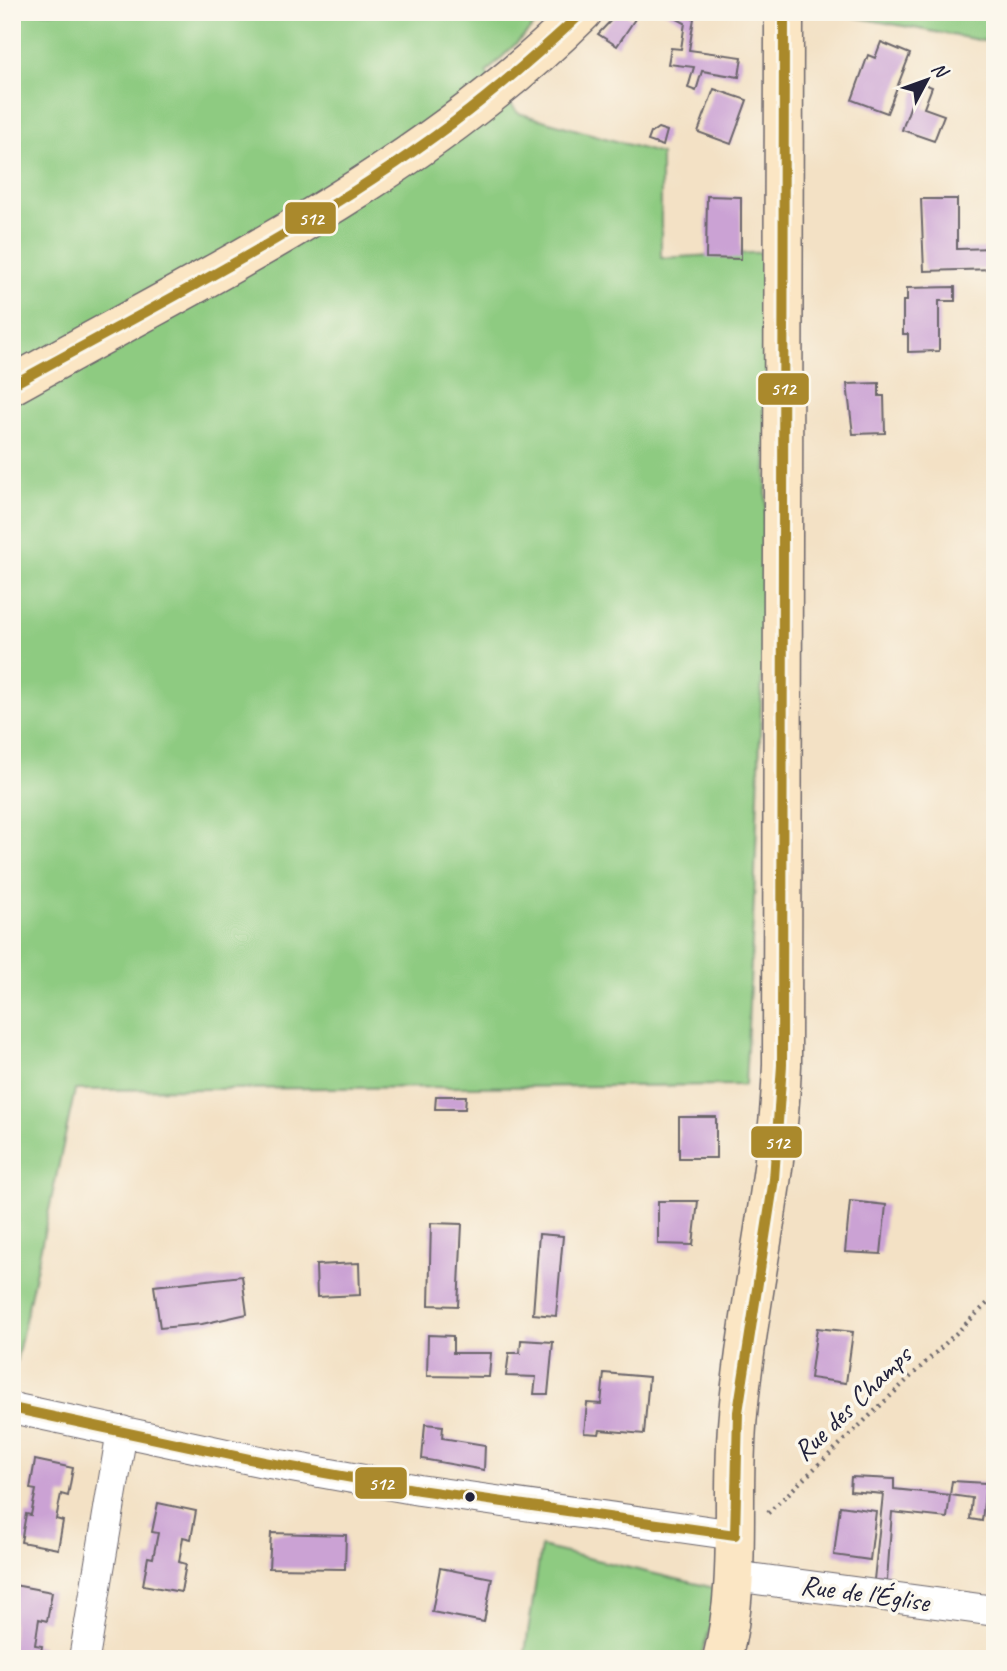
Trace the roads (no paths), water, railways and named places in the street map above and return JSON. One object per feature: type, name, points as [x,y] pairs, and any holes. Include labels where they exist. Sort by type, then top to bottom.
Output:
[{"type":"street","points":[[12,385],[376,178],[470,112],[583,12]]},
{"type":"street","points":[[722,1659],[731,1615],[734,1576],[738,1412],[774,1179],[782,1065],[784,12]]},
{"type":"street","points":[[12,1408],[264,1462],[447,1495],[734,1535]]},
{"type":"street","points":[[84,1659],[122,1432]]},
{"type":"street","name":"Rue de l'Église","points":[[734,1576],[995,1611]]}]
